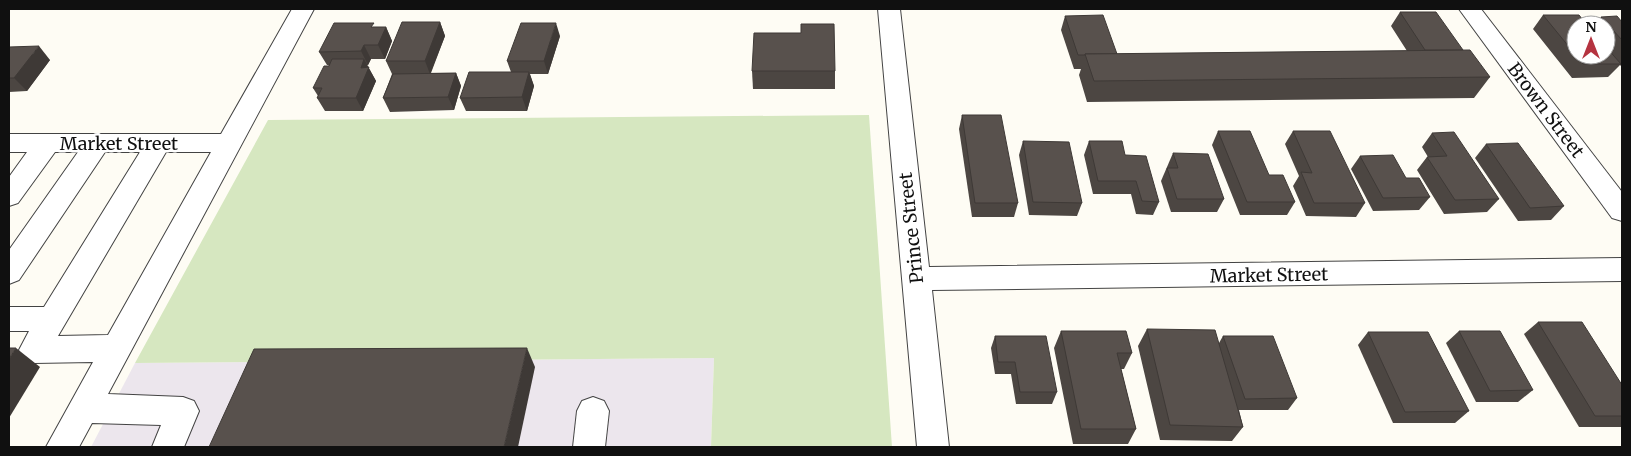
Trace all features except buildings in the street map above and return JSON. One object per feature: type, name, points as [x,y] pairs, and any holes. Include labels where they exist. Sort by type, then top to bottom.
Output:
[{"type":"street","points":[[62,447],[303,9]]},
{"type":"street","name":"Prince Street","points":[[889,9],[934,447]]},
{"type":"street","name":"Brown Street","points":[[1470,9],[1622,211]]},
{"type":"street","points":[[116,348],[34,350],[159,142]]},
{"type":"street","name":"Market Street","points":[[9,143],[229,143]]},
{"type":"street","points":[[9,196],[48,143]]},
{"type":"street","points":[[9,272],[98,143]]},
{"type":"street","name":"Market Street","points":[[916,279],[1622,270]]},
{"type":"street","points":[[9,319],[53,319]]},
{"type":"street","points":[[84,408],[183,411],[168,447]]},
{"type":"street","points":[[589,447],[593,410]]},
{"type":"shaded area","points":[[714,358],[711,447],[91,447],[135,363]]},
{"type":"green space","points":[[869,115],[892,447],[711,447],[714,358],[135,363],[268,120]]}]
